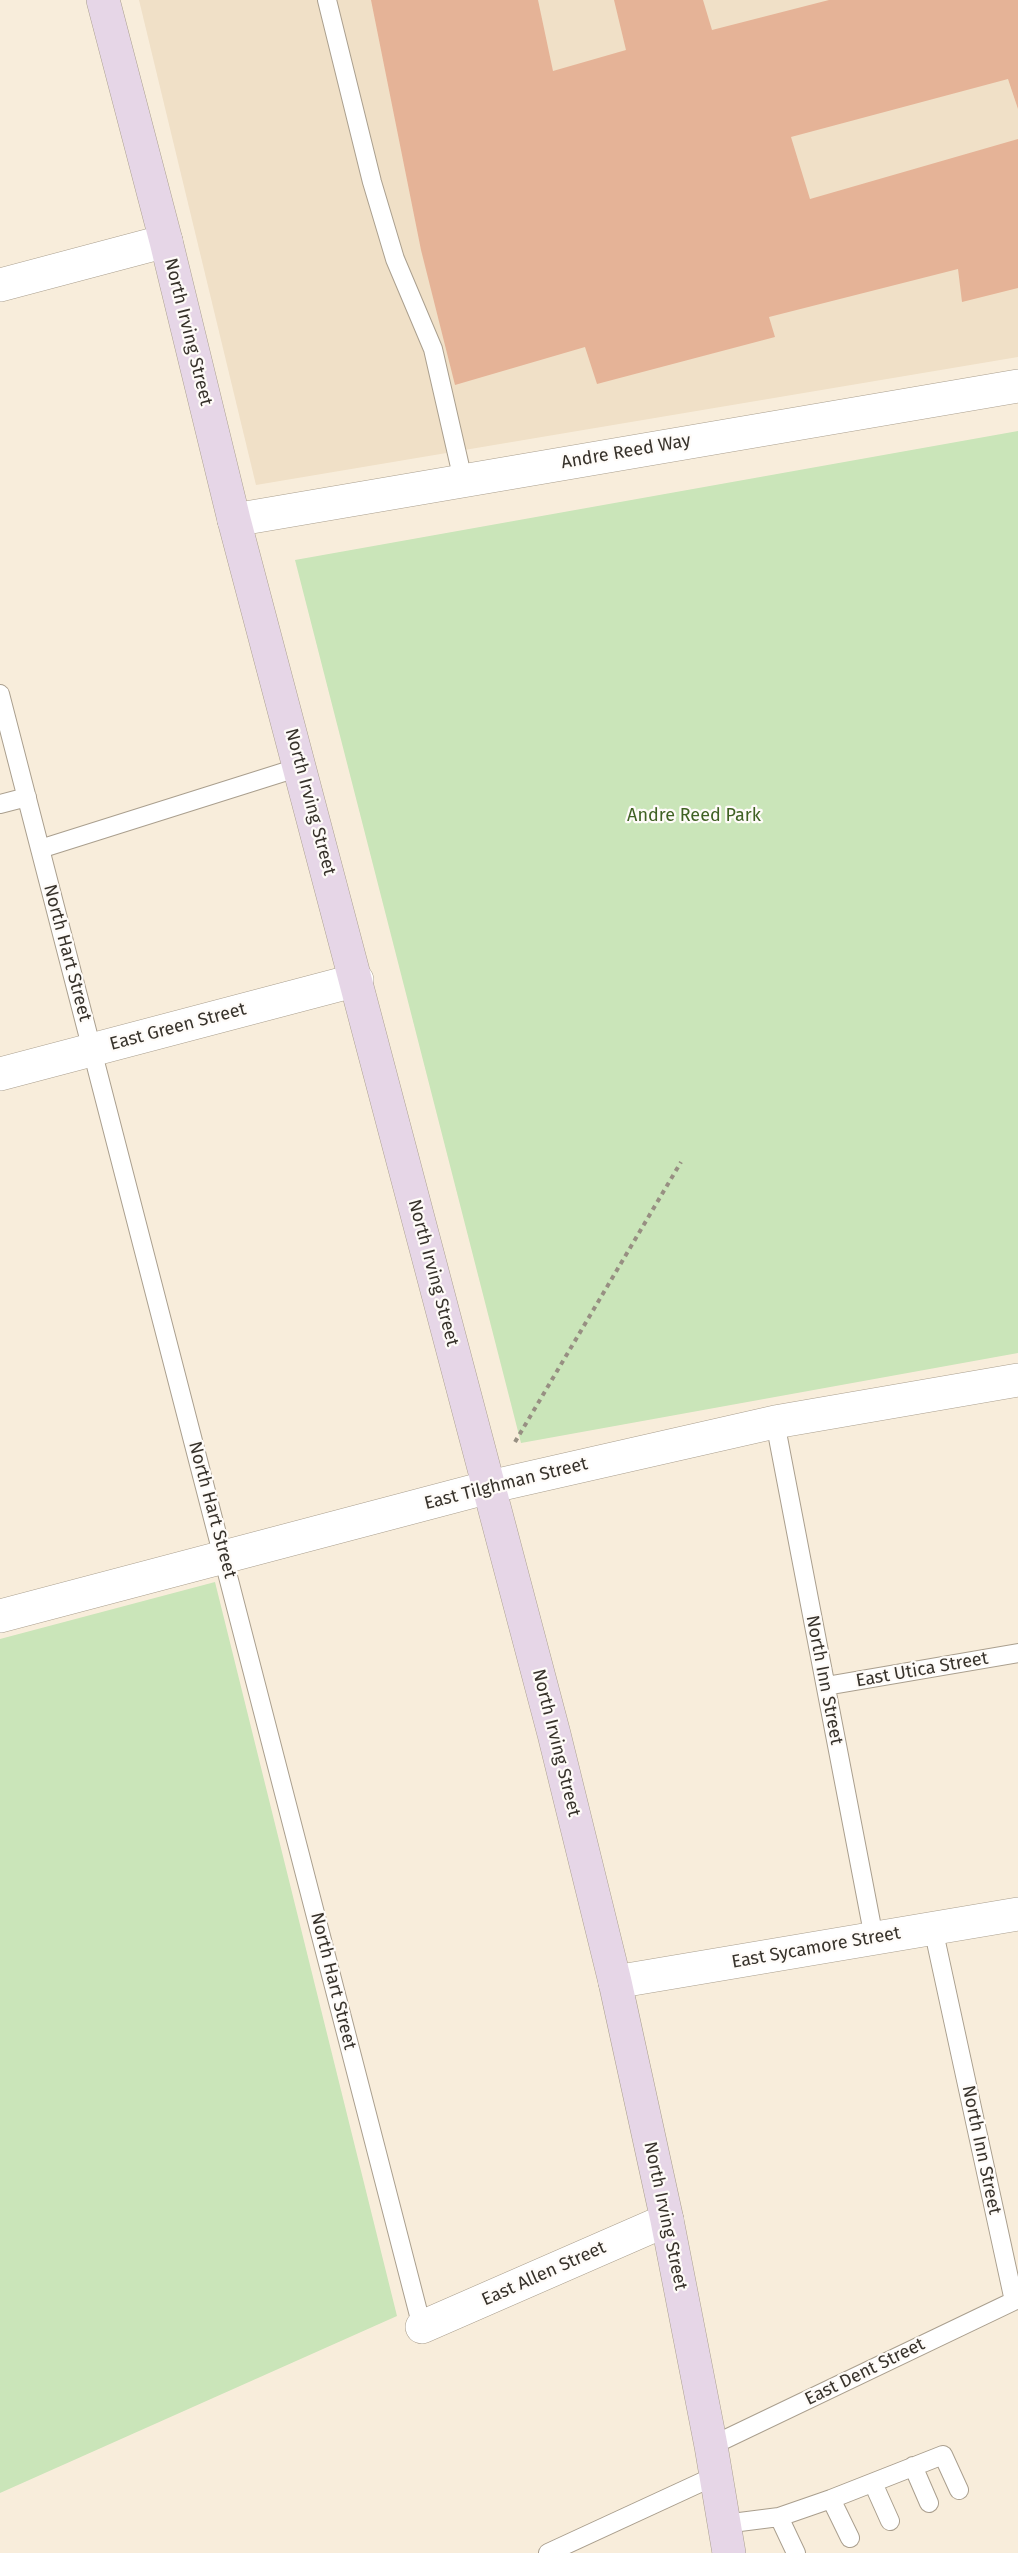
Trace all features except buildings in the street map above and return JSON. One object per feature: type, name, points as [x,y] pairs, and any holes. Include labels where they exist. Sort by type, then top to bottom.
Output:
[{"type":"main road","name":"North Irving Street","points":[[103,0],[166,241],[234,520],[554,1734],[615,1982],[667,2220],[727,2539]]},
{"type":"street","points":[[0,285],[166,241]]},
{"type":"street","name":"Andre Reed Way","points":[[234,520],[1018,386]]},
{"type":"street","name":"East Green Street","points":[[0,1074],[357,980]]},
{"type":"street","name":"East Tilghman Street","points":[[0,1616],[489,1487],[775,1422],[1018,1380]]},
{"type":"street","name":"East Sycamore Street","points":[[615,1982],[1018,1914]]},
{"type":"street","name":"East Allen Street","points":[[422,2327],[667,2220]]},
{"type":"lane","points":[[327,0],[372,182],[395,259],[433,349],[463,480]]},
{"type":"lane","name":"North Hart Street","points":[[0,694],[225,1557],[422,2327]]},
{"type":"lane","points":[[40,849],[300,767]]},
{"type":"lane","points":[[0,804],[27,797]]},
{"type":"lane","name":"North Inn Street","points":[[775,1422],[874,1938]]},
{"type":"lane","name":"East Utica Street","points":[[826,1686],[1018,1653]]},
{"type":"lane","name":"North Inn Street","points":[[933,1928],[1016,2300]]},
{"type":"lane","name":"East Dent Street","points":[[548,2553],[714,2461],[1016,2300]]},
{"type":"lane","points":[[727,2539],[943,2455],[959,2490]]},
{"type":"lane","points":[[913,2466],[929,2503]]},
{"type":"lane","points":[[873,2483],[890,2521]]},
{"type":"lane","points":[[831,2499],[850,2538]]},
{"type":"lane","points":[[779,2517],[795,2553]]},
{"type":"path","points":[[489,1487],[681,1162]]},
{"type":"shaded area","points":[[139,0],[1018,0],[1018,357],[256,485]]},
{"type":"green space","name":"Andre Reed Park","points":[[1018,431],[1018,1353],[521,1443],[295,560]]},
{"type":"green space","points":[[215,1582],[397,2316],[0,2493],[0,1639]]}]
